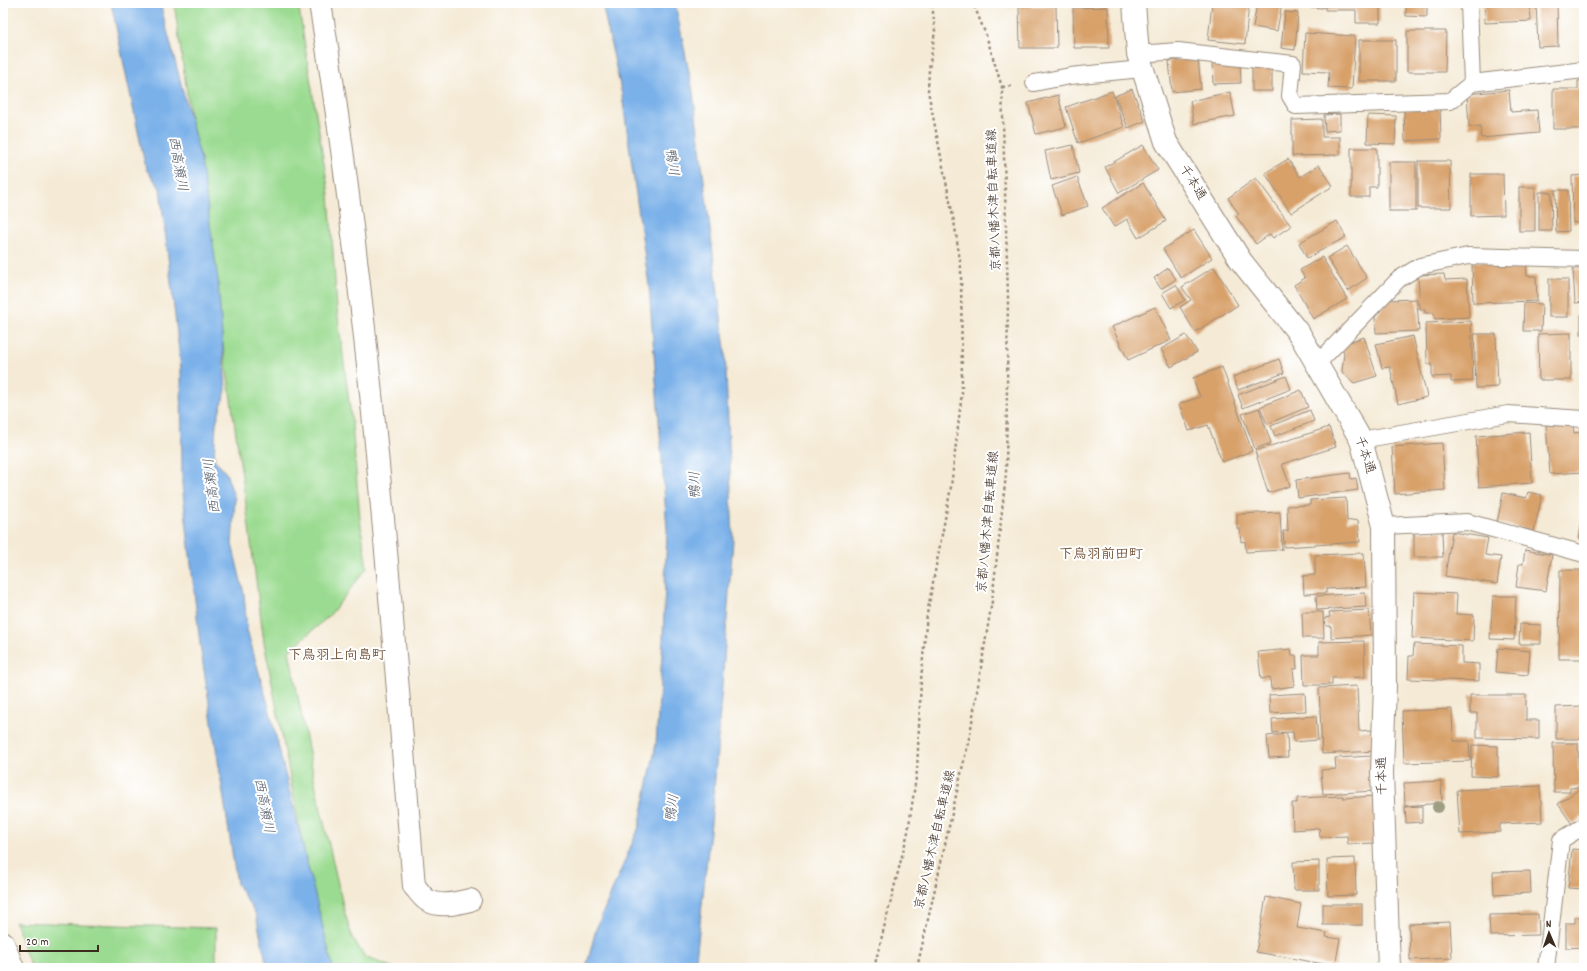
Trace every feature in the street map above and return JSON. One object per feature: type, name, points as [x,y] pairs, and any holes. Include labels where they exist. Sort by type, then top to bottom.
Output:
[{"type":"street","points":[[320,3],[332,80],[360,289],[389,582],[414,886],[426,900],[438,904],[453,904],[470,900]]},
{"type":"street","name":"千本通","points":[[1134,3],[1140,61],[1166,142],[1241,261],[1300,334],[1361,440],[1384,526],[1385,684],[1382,772],[1389,968]]},
{"type":"street","points":[[3,942],[13,968]]},
{"type":"lane","points":[[1469,3],[1472,83]]},
{"type":"lane","points":[[1034,83],[1140,61],[1178,51],[1293,64],[1290,96],[1296,106],[1450,101],[1472,83],[1584,70]]},
{"type":"lane","points":[[1317,364],[1399,279],[1420,266],[1468,256],[1584,258]]},
{"type":"lane","points":[[1361,440],[1508,414],[1584,418]]},
{"type":"lane","points":[[1384,526],[1467,522],[1584,554]]},
{"type":"lane","points":[[1546,968],[1561,840],[1584,826]]},
{"type":"path","points":[[874,968],[908,832],[917,771],[921,680],[927,614],[951,487],[962,392],[961,268],[955,227],[928,90],[929,68],[935,31],[932,3]]},
{"type":"path","name":"京都八幡木津自転車道線","points":[[917,968],[970,734],[992,601],[1006,475],[1008,297],[1002,87],[986,35],[973,3]]},
{"type":"green space","points":[[174,3],[298,3],[329,194],[337,309],[352,424],[360,519],[367,568],[329,616],[289,651],[316,788],[344,910],[352,937],[365,957],[394,968],[330,968],[304,851],[264,642],[245,497]]},
{"type":"green space","points":[[15,922],[216,928],[216,968],[31,968]]},
{"type":"water","name":"西高瀬川","points":[[111,3],[160,3],[201,160],[218,280],[226,390],[216,423],[214,459],[226,473],[235,499],[232,544],[244,594],[247,630],[269,708],[333,968],[248,968],[248,966],[267,966],[256,915],[237,884],[200,644],[182,484],[181,368],[160,188],[146,169]]},
{"type":"water","name":"鴨川","points":[[602,3],[675,3],[693,92],[725,349],[733,540],[713,804],[695,968],[586,968],[596,929],[639,827],[656,744],[663,639],[667,529],[649,286],[622,95]]},
{"type":"building","points":[[1212,3],[1249,3],[1245,44],[1208,40]]},
{"type":"building","points":[[1257,3],[1282,3],[1277,31],[1253,27]]},
{"type":"building","points":[[1305,3],[1323,3],[1323,8],[1305,7]]},
{"type":"building","points":[[1325,3],[1380,3],[1380,23],[1356,23],[1356,10],[1325,10]]},
{"type":"building","points":[[1406,3],[1427,3],[1427,17],[1406,16]]},
{"type":"building","points":[[1484,3],[1530,3],[1531,21],[1485,23]]},
{"type":"building","points":[[1536,3],[1557,3],[1558,46],[1538,47]]},
{"type":"building","points":[[1019,6],[1056,6],[1057,48],[1020,48]]},
{"type":"building","points":[[1108,7],[1109,48],[1074,48],[1073,8]]},
{"type":"building","points":[[1285,12],[1298,13],[1295,50],[1281,48]]},
{"type":"building","points":[[1407,31],[1446,31],[1445,72],[1407,72]]},
{"type":"building","points":[[1305,33],[1355,36],[1352,89],[1328,88],[1329,72],[1303,71]]},
{"type":"building","points":[[1359,40],[1396,40],[1396,81],[1359,81]]},
{"type":"building","points":[[1198,58],[1201,89],[1172,92],[1169,61]]},
{"type":"building","points":[[1240,62],[1241,83],[1213,84],[1212,63]]},
{"type":"building","points":[[1252,67],[1272,67],[1272,91],[1252,91]]},
{"type":"building","points":[[1578,81],[1584,81],[1584,129],[1553,129],[1553,89],[1578,89]]},
{"type":"building","points":[[1132,89],[1145,121],[1128,128],[1115,96]]},
{"type":"building","points":[[1509,90],[1511,112],[1537,110],[1539,133],[1481,138],[1480,126],[1469,127],[1467,94]]},
{"type":"building","points":[[1112,91],[1124,127],[1078,143],[1066,107]]},
{"type":"building","points":[[1230,92],[1235,116],[1194,124],[1190,101]]},
{"type":"building","points":[[1058,95],[1066,127],[1036,134],[1028,103]]},
{"type":"building","points":[[1440,108],[1441,139],[1405,141],[1404,110]]},
{"type":"building","points":[[1340,114],[1340,130],[1325,131],[1324,115]]},
{"type":"building","points":[[1368,115],[1396,116],[1395,144],[1367,143]]},
{"type":"building","points":[[1322,119],[1322,137],[1340,137],[1340,155],[1292,156],[1292,120]]},
{"type":"building","points":[[1073,145],[1079,173],[1051,180],[1045,151]]},
{"type":"building","points":[[1143,145],[1158,170],[1119,193],[1105,167]]},
{"type":"building","points":[[1351,148],[1377,148],[1377,187],[1369,187],[1369,197],[1351,197]]},
{"type":"building","points":[[1288,159],[1300,177],[1319,165],[1333,186],[1291,213],[1265,173]]},
{"type":"building","points":[[1418,161],[1450,161],[1451,208],[1418,208]]},
{"type":"building","points":[[1389,162],[1416,162],[1416,211],[1389,211]]},
{"type":"building","points":[[1471,174],[1503,174],[1504,215],[1471,216]]},
{"type":"building","points":[[1584,175],[1584,222],[1573,223],[1572,176]]},
{"type":"building","points":[[1077,177],[1088,206],[1062,215],[1052,186]]},
{"type":"building","points":[[1256,178],[1291,226],[1273,238],[1270,234],[1256,244],[1236,216],[1239,214],[1228,198]]},
{"type":"building","points":[[1143,183],[1166,221],[1138,238],[1127,219],[1114,227],[1102,208]]},
{"type":"building","points":[[1519,187],[1535,187],[1535,231],[1519,231]]},
{"type":"building","points":[[1555,190],[1568,190],[1569,231],[1556,232]]},
{"type":"building","points":[[1539,192],[1551,192],[1552,231],[1539,231]]},
{"type":"building","points":[[1337,221],[1346,237],[1307,258],[1299,243]]},
{"type":"building","points":[[1194,230],[1212,258],[1181,278],[1163,249]]},
{"type":"building","points":[[1347,246],[1367,278],[1348,291],[1327,258]]},
{"type":"building","points":[[1322,257],[1347,299],[1313,319],[1294,285],[1305,278],[1300,270]]},
{"type":"building","points":[[1526,260],[1527,276],[1536,276],[1537,301],[1473,303],[1472,262]]},
{"type":"building","points":[[1214,267],[1238,305],[1195,332],[1180,307],[1191,300],[1182,287]]},
{"type":"building","points":[[1168,268],[1176,279],[1161,289],[1154,278]]},
{"type":"building","points":[[1573,269],[1584,269],[1584,302],[1575,303]]},
{"type":"building","points":[[1444,274],[1445,280],[1467,279],[1469,317],[1435,319],[1434,313],[1425,313],[1425,309],[1420,309],[1418,275]]},
{"type":"building","points":[[1549,279],[1568,279],[1568,317],[1549,317]]},
{"type":"building","points":[[1176,285],[1185,300],[1171,308],[1162,293]]},
{"type":"building","points":[[1417,299],[1419,331],[1376,333],[1375,317],[1389,300]]},
{"type":"building","points":[[1524,303],[1542,304],[1541,331],[1523,331]]},
{"type":"building","points":[[1155,307],[1171,340],[1128,360],[1112,327]]},
{"type":"building","points":[[1581,315],[1584,315],[1584,334],[1581,334]]},
{"type":"building","points":[[1471,321],[1473,381],[1451,382],[1451,376],[1432,377],[1432,364],[1427,364],[1426,323]]},
{"type":"building","points":[[1571,333],[1571,380],[1539,380],[1538,334]]},
{"type":"building","points":[[1474,334],[1496,334],[1498,387],[1476,388]]},
{"type":"building","points":[[1186,335],[1197,352],[1171,367],[1161,349]]},
{"type":"building","points":[[1413,336],[1427,397],[1398,404],[1390,367],[1382,368],[1376,344]]},
{"type":"building","points":[[1364,337],[1377,376],[1354,383],[1342,372],[1344,353],[1341,345]]},
{"type":"building","points":[[1279,359],[1284,373],[1238,390],[1233,377]]},
{"type":"building","points":[[1222,367],[1252,451],[1222,462],[1208,425],[1189,431],[1179,404],[1200,397],[1193,378]]},
{"type":"building","points":[[1286,376],[1291,389],[1243,408],[1238,395]]},
{"type":"building","points":[[1301,390],[1308,407],[1267,424],[1260,407]]},
{"type":"building","points":[[1259,408],[1271,443],[1255,449],[1242,414]]},
{"type":"building","points":[[1310,410],[1314,421],[1275,436],[1271,426]]},
{"type":"building","points":[[1573,424],[1574,433],[1584,432],[1584,472],[1550,474],[1546,425]]},
{"type":"building","points":[[1329,427],[1336,447],[1282,464],[1290,486],[1268,493],[1255,451]]},
{"type":"building","points":[[1529,432],[1532,483],[1479,487],[1476,436]]},
{"type":"building","points":[[1442,443],[1445,490],[1395,494],[1392,447]]},
{"type":"building","points":[[1350,473],[1351,479],[1356,478],[1358,490],[1298,498],[1296,480]]},
{"type":"building","points":[[1528,492],[1542,495],[1534,531],[1497,523],[1503,493],[1526,498]]},
{"type":"building","points":[[1346,498],[1347,521],[1358,520],[1360,542],[1284,547],[1283,531],[1288,531],[1287,506],[1310,505],[1310,500]]},
{"type":"building","points":[[1280,512],[1282,550],[1246,552],[1245,541],[1241,542],[1240,529],[1237,529],[1237,514]]},
{"type":"building","points":[[1584,518],[1584,539],[1579,538]]},
{"type":"building","points":[[1414,531],[1442,531],[1443,557],[1414,557]]},
{"type":"building","points":[[1452,532],[1488,538],[1485,555],[1501,557],[1497,584],[1445,576]]},
{"type":"building","points":[[1525,550],[1552,555],[1546,591],[1516,587],[1519,564],[1523,564]]},
{"type":"building","points":[[1364,553],[1366,587],[1326,589],[1326,593],[1304,594],[1303,576],[1315,575],[1315,555]]},
{"type":"building","points":[[1560,570],[1584,570],[1584,659],[1559,659]]},
{"type":"building","points":[[1414,592],[1457,594],[1456,614],[1474,615],[1473,641],[1412,638]]},
{"type":"building","points":[[1365,593],[1366,607],[1317,610],[1316,596]]},
{"type":"building","points":[[1493,596],[1516,596],[1514,640],[1490,639]]},
{"type":"building","points":[[1369,610],[1371,635],[1331,638],[1331,626],[1326,626],[1325,618],[1330,617],[1329,612]]},
{"type":"building","points":[[1302,612],[1323,612],[1324,638],[1303,638]]},
{"type":"building","points":[[1520,624],[1541,625],[1541,644],[1519,644]]},
{"type":"building","points":[[1364,641],[1365,677],[1332,678],[1332,685],[1304,685],[1303,655],[1319,655],[1319,642]]},
{"type":"building","points":[[1414,644],[1462,646],[1462,663],[1479,664],[1479,681],[1408,679],[1409,656],[1413,656]]},
{"type":"building","points":[[1498,648],[1530,651],[1528,675],[1496,672]]},
{"type":"building","points":[[1291,649],[1292,655],[1296,655],[1297,669],[1293,669],[1295,686],[1271,689],[1270,677],[1261,679],[1258,652]]},
{"type":"building","points":[[1357,686],[1359,731],[1372,730],[1374,751],[1322,754],[1319,688]]},
{"type":"building","points":[[1305,693],[1306,711],[1270,713],[1269,695]]},
{"type":"building","points":[[1470,695],[1526,695],[1526,720],[1539,720],[1539,739],[1477,738],[1477,713],[1470,713]]},
{"type":"building","points":[[1583,706],[1583,739],[1556,739],[1556,707]]},
{"type":"building","points":[[1452,709],[1453,741],[1469,741],[1470,761],[1404,763],[1402,711]]},
{"type":"building","points":[[1316,716],[1318,740],[1294,742],[1293,732],[1273,733],[1272,719]]},
{"type":"building","points":[[1287,734],[1288,757],[1269,758],[1267,736]]},
{"type":"building","points":[[1553,743],[1578,743],[1579,787],[1570,788],[1570,792],[1554,792]]},
{"type":"building","points":[[1582,743],[1584,743],[1584,769],[1582,769]]},
{"type":"building","points":[[1472,745],[1498,746],[1498,777],[1471,776]]},
{"type":"building","points":[[1373,756],[1375,791],[1323,794],[1321,770],[1336,769],[1335,758]]},
{"type":"building","points":[[1441,781],[1442,803],[1405,806],[1404,783]]},
{"type":"building","points":[[1540,786],[1542,822],[1500,824],[1500,832],[1460,834],[1457,790]]},
{"type":"building","points":[[1584,786],[1584,816],[1572,824],[1558,804]]},
{"type":"building","points":[[1343,796],[1343,798],[1374,796],[1377,843],[1348,844],[1347,836],[1320,837],[1319,828],[1293,830],[1292,803],[1297,803],[1297,798]]},
{"type":"building","points":[[1422,806],[1422,822],[1406,823],[1405,807]]},
{"type":"building","points":[[1572,849],[1584,850],[1584,889],[1568,888]]},
{"type":"building","points":[[1355,858],[1356,895],[1328,896],[1327,859]]},
{"type":"building","points":[[1319,861],[1319,890],[1294,890],[1293,862]]},
{"type":"building","points":[[1530,871],[1531,893],[1494,895],[1493,872]]},
{"type":"building","points":[[1266,897],[1301,904],[1297,928],[1327,933],[1326,937],[1340,939],[1335,966],[1256,952]]},
{"type":"building","points":[[1323,904],[1362,904],[1362,925],[1323,925]]},
{"type":"building","points":[[1538,914],[1539,935],[1490,936],[1489,915]]},
{"type":"building","points":[[1575,917],[1584,917],[1584,947],[1566,948],[1566,923],[1575,923]]},
{"type":"building","points":[[1450,922],[1452,958],[1410,960],[1409,924]]},
{"type":"district","name":"下鳥羽前田町","points":[[1101,555]]},
{"type":"district","name":"下鳥羽上向島町","points":[[337,656]]}]
